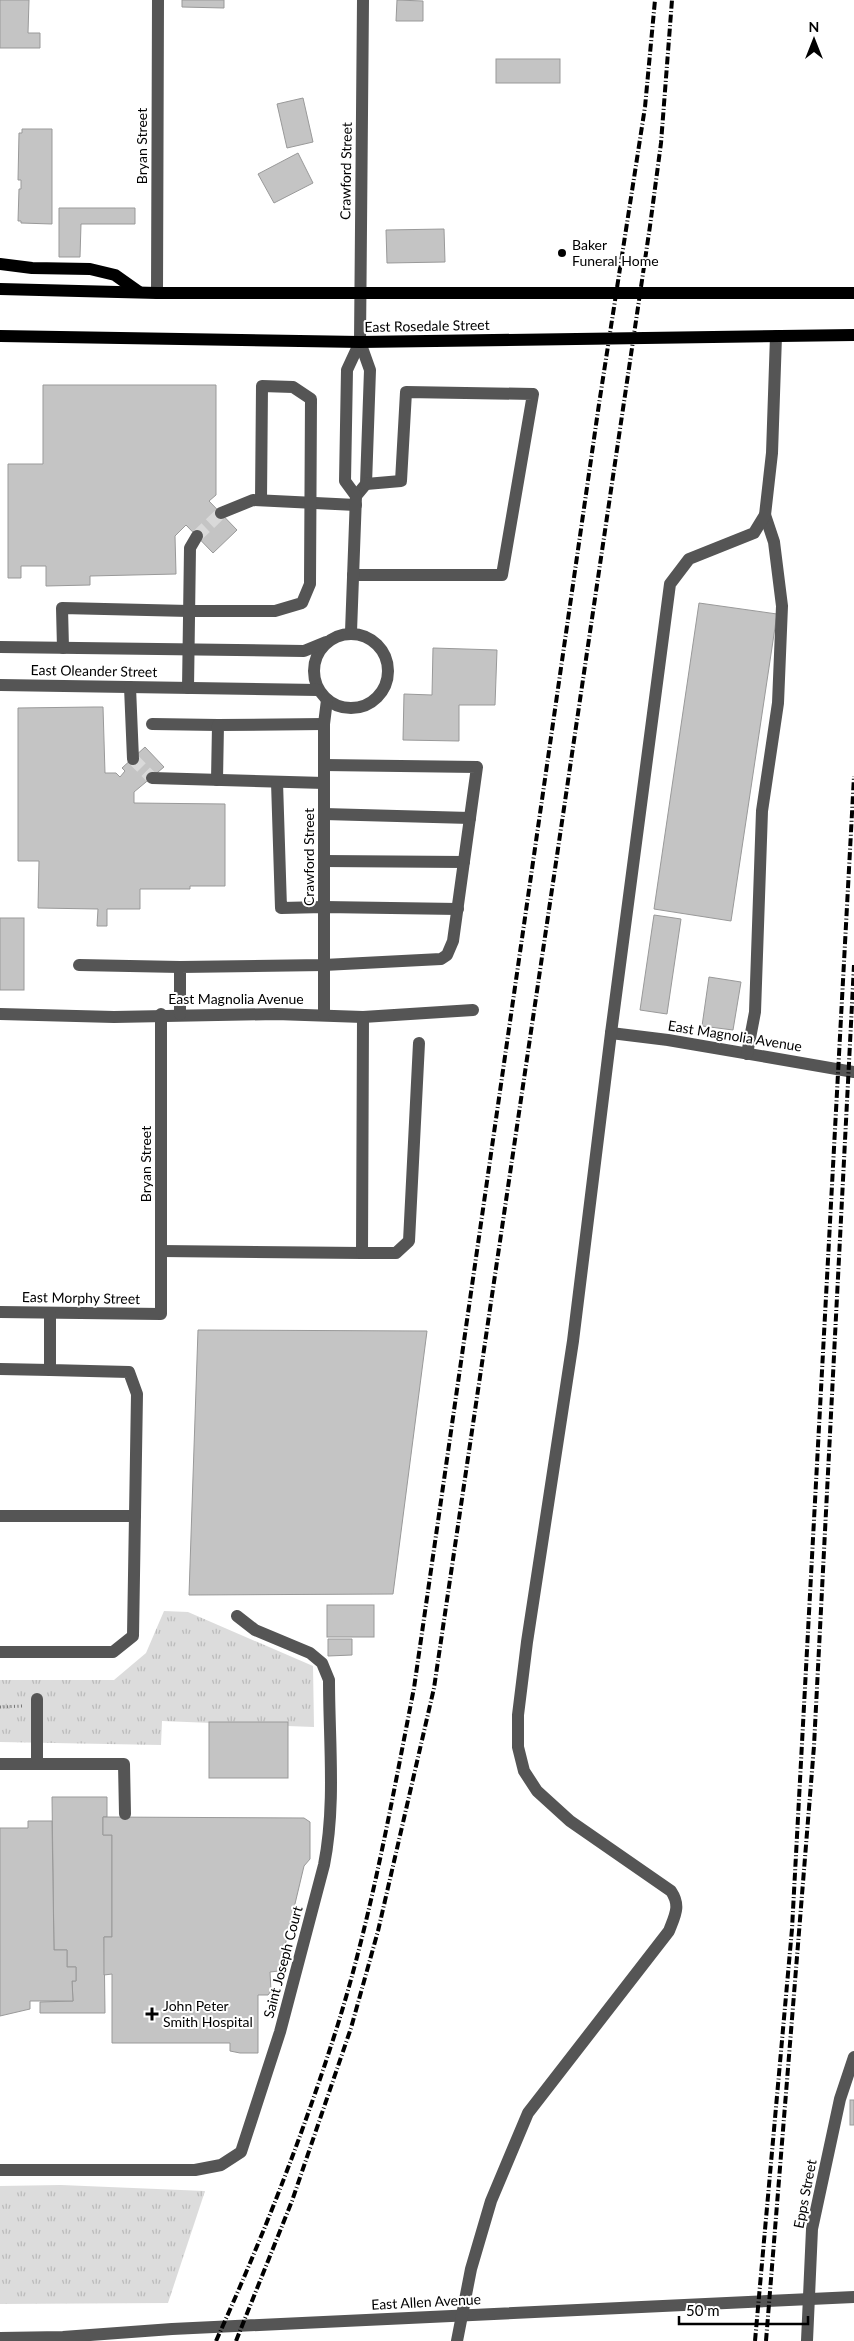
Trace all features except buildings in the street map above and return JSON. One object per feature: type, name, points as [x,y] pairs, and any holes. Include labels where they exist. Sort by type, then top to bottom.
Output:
[{"type":"main road","points":[[0,264],[32,268],[90,269],[116,275],[139,292]]},
{"type":"main road","points":[[0,289],[157,293],[854,293]]},
{"type":"main road","name":"East Rosedale Street","points":[[0,336],[360,342],[854,335]]},
{"type":"street","name":"Bryan Street","points":[[157,293],[158,0]]},
{"type":"street","name":"Crawford Street","points":[[363,0],[360,342],[370,370],[366,484]]},
{"type":"street","points":[[747,1054],[755,1012],[762,811],[778,702],[782,606],[774,542],[765,515],[772,453],[776,336]]},
{"type":"street","name":"Crawford Street","points":[[351,632],[356,501],[345,481],[347,370],[360,342]]},
{"type":"street","points":[[63,648],[62,608],[275,611],[302,602],[310,584],[311,399],[293,387],[262,386],[260,500]]},
{"type":"street","points":[[221,513],[253,500],[311,503],[356,501],[366,484],[401,481],[406,392],[533,394],[502,575],[353,575]]},
{"type":"street","points":[[457,2341],[471,2269],[491,2201],[528,2113],[669,1931],[678,1910],[677,1900],[671,1891],[570,1821],[537,1791],[524,1771],[518,1747],[518,1715],[527,1642],[573,1341],[670,584],[689,559],[754,533],[765,515]]},
{"type":"street","points":[[188,688],[190,548],[197,536]]},
{"type":"street","points":[[351,632],[374,640],[380,647],[388,659],[388,683],[373,702],[350,709],[327,700],[318,690],[314,664],[326,642],[351,632]]},
{"type":"street","name":"East Oleander Street","points":[[0,647],[304,651],[326,642]]},
{"type":"street","name":"East Oleander Street","points":[[0,685],[318,690]]},
{"type":"street","points":[[130,687],[133,759]]},
{"type":"street","name":"Crawford Street","points":[[324,1015],[324,724],[327,700]]},
{"type":"street","points":[[152,724],[324,724]]},
{"type":"street","points":[[217,780],[218,725]]},
{"type":"street","points":[[79,965],[180,967],[324,965],[440,959],[447,955],[453,941],[477,767],[324,765]]},
{"type":"street","points":[[152,778],[324,783]]},
{"type":"street","points":[[276,782],[281,908],[458,909]]},
{"type":"street","points":[[324,814],[470,818]]},
{"type":"street","points":[[324,861],[464,862]]},
{"type":"street","points":[[180,967],[180,1014]]},
{"type":"street","name":"East Magnolia Avenue","points":[[0,1014],[114,1017],[180,1014],[363,1017],[473,1010]]},
{"type":"street","name":"Bryan Street","points":[[161,1014],[161,1314]]},
{"type":"street","points":[[362,1253],[363,1017]]},
{"type":"street","name":"East Magnolia Avenue","points":[[611,1033],[668,1040],[854,1072]]},
{"type":"street","points":[[161,1251],[396,1253],[408,1241],[420,1043]]},
{"type":"street","name":"East Morphy Street","points":[[0,1312],[161,1314]]},
{"type":"street","points":[[50,1313],[50,1370]]},
{"type":"street","points":[[0,1369],[129,1372],[137,1394],[133,1636],[112,1652],[0,1652]]},
{"type":"street","points":[[0,1516],[135,1516]]},
{"type":"street","name":"Saint Joseph Court","points":[[0,2170],[195,2170],[221,2165],[241,2152],[280,2032],[329,1840],[329,1680],[322,1664],[310,1653],[255,1630],[237,1616]]},
{"type":"street","points":[[37,1699],[38,1764]]},
{"type":"street","points":[[0,1764],[124,1764],[125,1814]]},
{"type":"street","name":"Epps Street","points":[[807,2341],[812,2229],[840,2099],[854,2057]]},
{"type":"street","name":"East Allen Avenue","points":[[0,2338],[63,2337],[172,2329],[854,2298]]},
{"type":"path","points":[[0,1707],[29,1705],[37,1699]]},
{"type":"green space","points":[[164,1611],[188,1612],[313,1666],[314,1727],[162,1721],[161,1745],[0,1742],[0,1680],[114,1680],[146,1653]]},
{"type":"green space","points":[[61,2185],[205,2191],[168,2303],[0,2304],[0,2186]]},
{"type":"tunnel","points":[[197,536],[221,513]]},
{"type":"tunnel","points":[[133,759],[152,778]]},
{"type":"railway","points":[[216,2341],[282,2184],[338,2024],[371,1899],[414,1688],[599,404],[645,107],[655,0]]},
{"type":"railway","points":[[236,2341],[292,2201],[351,2028],[378,1931],[434,1688],[650,226],[661,143],[672,0]]},
{"type":"railway","points":[[755,2341],[792,1929],[854,776]]},
{"type":"railway","points":[[766,2341],[814,1746],[854,965]]},
{"type":"place","name":"Baker Funeral Home","points":[[562,253]]},
{"type":"place","name":"John Peter Smith Hospital","points":[[152,2014]]}]
